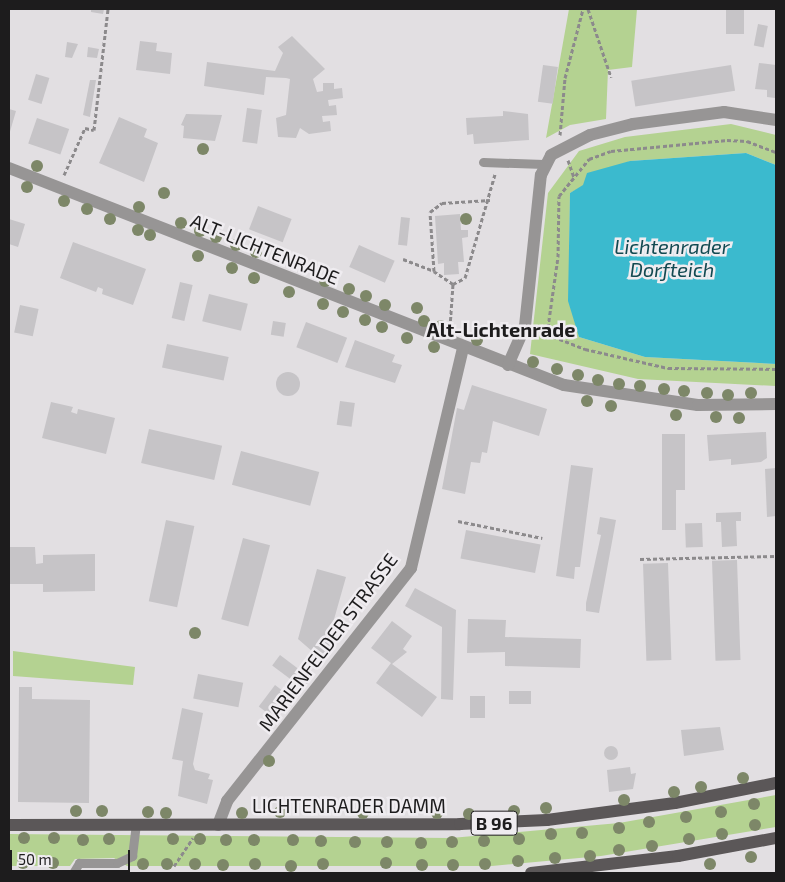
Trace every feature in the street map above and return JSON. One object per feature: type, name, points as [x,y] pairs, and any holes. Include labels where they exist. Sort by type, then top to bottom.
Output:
[{"type":"main road","name":"LICHTENRADER DAMM","points":[[9,825],[218,825],[547,820],[675,803],[776,783]]},
{"type":"main road","points":[[531,873],[678,856],[776,838]]},
{"type":"street","points":[[508,365],[525,326],[544,164],[563,147],[618,127],[724,112],[776,120]]},
{"type":"street","name":"ALT-LICHTENRADE","points":[[9,168],[463,348],[564,385],[650,400],[776,404]]},
{"type":"street","name":"MARIENFELDER STRASSE","points":[[218,825],[227,801],[411,568],[463,348]]},
{"type":"lane","points":[[483,162],[544,164]]},
{"type":"lane","points":[[73,873],[79,863],[117,863],[132,856],[136,825]]},
{"type":"path","points":[[64,177],[84,128],[94,130],[108,9]]},
{"type":"path","points":[[560,137],[565,78],[583,9]]},
{"type":"path","points":[[588,9],[611,77]]},
{"type":"path","points":[[776,152],[746,141],[727,140],[611,151],[589,159],[559,196],[558,257],[547,334],[585,349],[668,368],[776,370]]},
{"type":"path","points":[[453,284],[465,278],[490,200],[495,174]]},
{"type":"path","points":[[434,271],[430,212],[442,203],[490,200]]},
{"type":"path","points":[[403,259],[434,271],[453,284]]},
{"type":"path","points":[[449,328],[453,284]]},
{"type":"path","points":[[458,521],[542,538]]},
{"type":"path","points":[[640,558],[776,556]]},
{"type":"path","points":[[174,866],[194,835]]},
{"type":"green space","points":[[569,9],[637,9],[632,67],[608,70],[606,119],[570,125],[546,138]]},
{"type":"green space","points":[[731,124],[776,135],[776,165],[746,153],[630,161],[570,193],[569,272],[579,337],[645,357],[776,364],[776,386],[638,379],[530,354],[548,193],[579,151],[625,137]]},
{"type":"green space","points":[[13,651],[135,667],[133,685],[13,676]]},
{"type":"green space","points":[[776,795],[776,827],[601,856],[492,866],[127,866],[114,858],[75,859],[70,866],[9,866],[9,834],[451,838],[619,823]]},
{"type":"water","name":"Lichtenrader Dorfteich","points":[[746,153],[776,165],[776,364],[645,357],[579,337],[568,301],[570,193],[583,185],[587,173],[630,161]]},
{"type":"building","points":[[91,9],[104,9],[103,14],[91,12]]},
{"type":"building","points":[[726,9],[744,9],[744,34],[726,34]]},
{"type":"building","points":[[758,24],[768,26],[764,48],[754,46]]},
{"type":"building","points":[[292,36],[325,69],[313,79],[317,92],[323,91],[323,83],[334,83],[334,89],[342,88],[343,98],[328,100],[329,106],[336,105],[337,115],[322,116],[323,122],[330,121],[331,131],[309,134],[300,128],[296,138],[278,137],[276,118],[286,115],[290,79],[266,77],[264,95],[204,86],[207,62],[275,71],[283,53],[278,47]]},
{"type":"building","points":[[140,41],[157,43],[156,51],[172,53],[170,74],[136,70]]},
{"type":"building","points":[[67,42],[78,44],[72,58],[65,57]]},
{"type":"building","points":[[88,47],[99,49],[97,58],[87,57]]},
{"type":"building","points":[[759,63],[776,65],[775,98],[767,97],[767,90],[755,89]]},
{"type":"building","points":[[543,65],[558,67],[553,104],[538,102]]},
{"type":"building","points":[[731,65],[735,91],[635,106],[631,81]]},
{"type":"building","points":[[36,74],[49,78],[41,104],[28,100]]},
{"type":"building","points":[[90,80],[96,80],[90,117],[83,115]]},
{"type":"building","points":[[247,108],[262,110],[257,144],[242,142]]},
{"type":"building","points":[[9,109],[16,111],[9,135]]},
{"type":"building","points":[[503,111],[528,114],[529,140],[474,144],[473,134],[467,135],[466,118],[503,116]]},
{"type":"building","points":[[186,114],[222,115],[215,141],[183,138],[184,126],[181,125]]},
{"type":"building","points":[[119,117],[147,129],[144,137],[158,143],[144,182],[99,163]]},
{"type":"building","points":[[37,118],[69,129],[60,155],[28,144]]},
{"type":"building","points":[[258,206],[292,219],[283,242],[249,229]]},
{"type":"building","points":[[460,214],[461,230],[468,230],[468,237],[462,238],[464,262],[458,262],[459,274],[444,275],[444,263],[438,264],[435,216]]},
{"type":"building","points":[[401,217],[410,218],[407,246],[398,245]]},
{"type":"building","points":[[9,219],[25,224],[18,247],[9,244]]},
{"type":"building","points":[[73,242],[146,269],[133,305],[102,294],[103,289],[98,287],[96,292],[60,278]]},
{"type":"building","points":[[359,245],[395,261],[385,283],[349,267]]},
{"type":"building","points":[[180,282],[193,285],[184,321],[172,318]]},
{"type":"building","points":[[209,294],[248,304],[241,331],[202,321]]},
{"type":"building","points":[[20,305],[39,309],[33,336],[14,332]]},
{"type":"building","points":[[273,321],[286,323],[284,337],[271,335]]},
{"type":"building","points":[[306,322],[347,338],[337,363],[296,347]]},
{"type":"building","points":[[355,340],[395,355],[392,362],[402,365],[395,383],[345,367]]},
{"type":"building","points":[[167,344],[229,357],[224,381],[162,367]]},
{"type":"building","points":[[283,372],[293,372],[300,379],[300,389],[293,396],[283,396],[276,389],[276,379]]},
{"type":"building","points":[[472,385],[547,409],[539,436],[493,421],[487,453],[482,452],[480,463],[471,462],[465,494],[442,489],[457,408],[464,410]]},
{"type":"building","points":[[340,401],[355,403],[352,427],[337,425]]},
{"type":"building","points":[[51,402],[73,407],[71,412],[77,414],[78,409],[115,418],[106,454],[42,438]]},
{"type":"building","points":[[149,429],[222,446],[214,480],[141,463]]},
{"type":"building","points":[[766,432],[767,458],[761,462],[731,465],[731,459],[709,461],[707,435]]},
{"type":"building","points":[[662,434],[685,434],[685,490],[676,490],[676,530],[662,530]]},
{"type":"building","points":[[241,451],[319,472],[310,506],[232,485]]},
{"type":"building","points":[[571,465],[593,468],[580,567],[575,567],[574,579],[556,576]]},
{"type":"building","points":[[776,468],[776,516],[767,517],[765,469]]},
{"type":"building","points":[[741,512],[741,521],[736,521],[737,546],[722,547],[721,522],[716,522],[716,513]]},
{"type":"building","points":[[600,517],[616,520],[599,613],[586,611],[586,603],[601,535],[597,534]]},
{"type":"building","points":[[166,520],[194,526],[177,607],[149,601]]},
{"type":"building","points":[[702,523],[703,547],[686,548],[685,524]]},
{"type":"building","points":[[466,530],[541,545],[535,573],[460,558]]},
{"type":"building","points":[[243,538],[270,545],[248,626],[221,619]]},
{"type":"building","points":[[9,547],[35,547],[36,564],[43,563],[43,555],[95,554],[95,591],[43,592],[43,584],[9,584]]},
{"type":"building","points":[[737,560],[740,660],[716,661],[712,561]]},
{"type":"building","points":[[668,563],[671,660],[646,661],[643,564]]},
{"type":"building","points":[[317,569],[346,577],[331,630],[339,637],[320,658],[298,639]]},
{"type":"building","points":[[415,588],[456,610],[453,700],[441,699],[442,627],[405,606]]},
{"type":"building","points":[[468,619],[506,620],[505,637],[581,639],[580,668],[505,666],[505,652],[467,653]]},
{"type":"building","points":[[392,621],[412,636],[403,649],[407,652],[392,664],[437,697],[422,717],[376,683],[391,663],[371,648]]},
{"type":"building","points":[[280,655],[311,678],[303,689],[272,665]]},
{"type":"building","points":[[198,674],[243,683],[238,707],[193,699]]},
{"type":"building","points":[[275,685],[292,698],[276,719],[259,707]]},
{"type":"building","points":[[19,687],[32,687],[32,699],[90,700],[89,803],[18,802]]},
{"type":"building","points":[[509,691],[531,691],[531,704],[509,704]]},
{"type":"building","points":[[470,696],[485,696],[485,718],[470,718]]},
{"type":"building","points":[[182,708],[203,713],[193,764],[195,770],[210,774],[208,779],[213,780],[207,804],[178,796],[183,761],[172,759]]},
{"type":"building","points":[[720,727],[724,750],[684,756],[681,730]]},
{"type":"building","points":[[608,746],[614,746],[618,753],[614,760],[608,760],[604,756],[604,750]]},
{"type":"building","points":[[630,767],[631,774],[636,773],[633,789],[609,792],[607,770]]},
{"type":"district","name":"Alt-Lichtenrade","points":[[501,329]]}]
